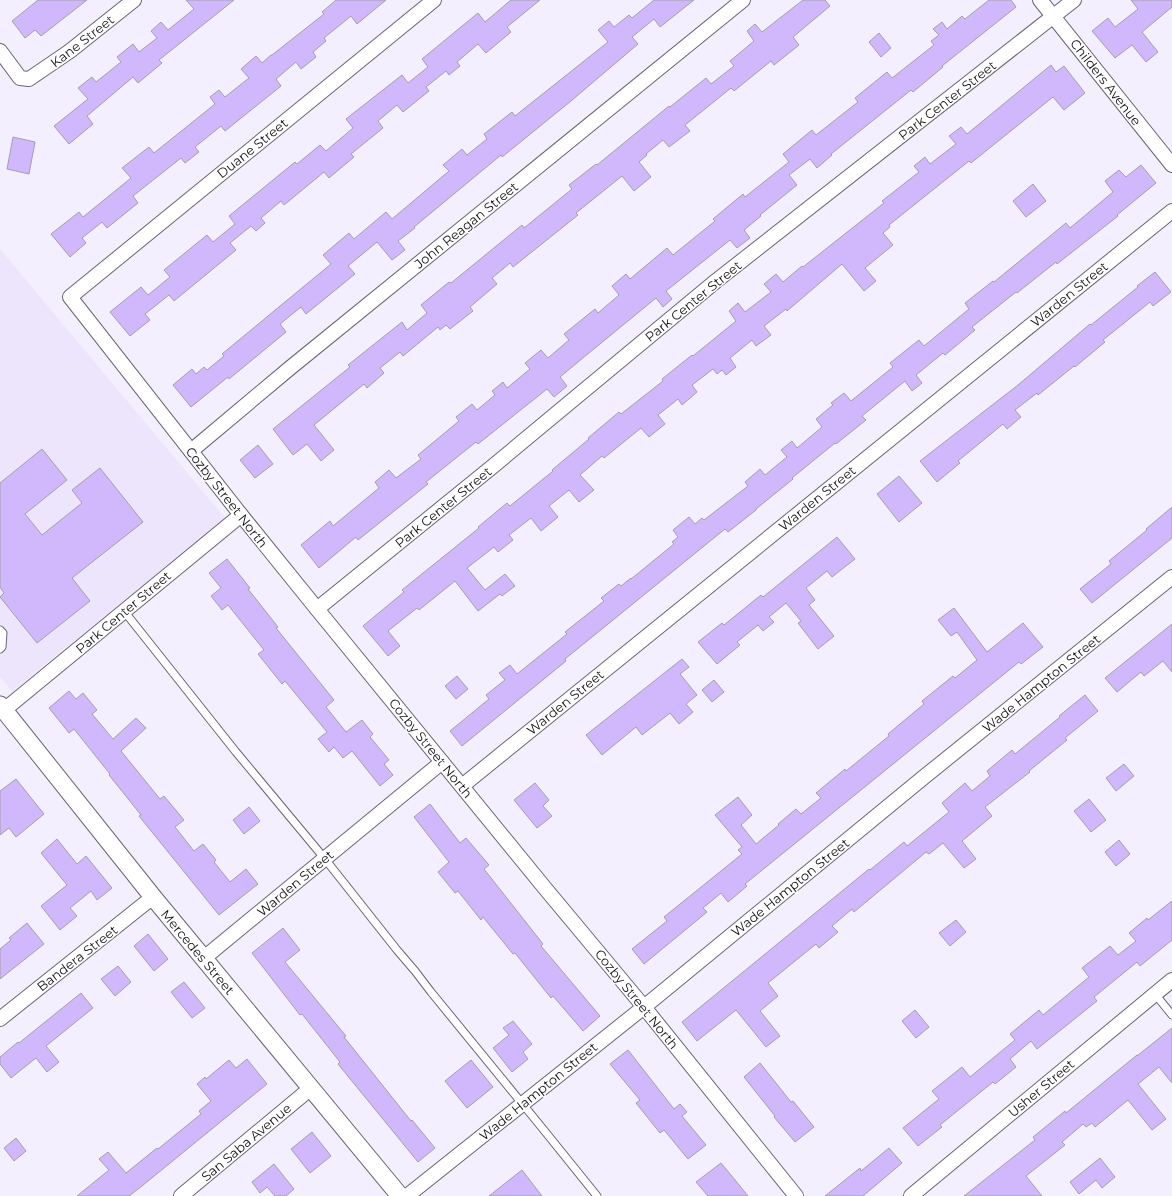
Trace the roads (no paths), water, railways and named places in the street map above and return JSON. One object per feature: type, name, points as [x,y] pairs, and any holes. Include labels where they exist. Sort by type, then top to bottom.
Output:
[{"type":"street","name":"Kane Street","points":[[0,51],[20,78],[32,78],[70,51],[134,0]]},
{"type":"street","name":"Duane Street","points":[[70,298],[434,0]]},
{"type":"street","name":"John Reagan Street","points":[[191,451],[290,368],[743,0]]},
{"type":"street","name":"Childers Avenue","points":[[1040,0],[1172,165]]},
{"type":"street","name":"Park Center Street","points":[[317,609],[492,467],[716,281],[1074,0]]},
{"type":"street","name":"Warden Street","points":[[462,786],[1172,211]]},
{"type":"street","name":"Cozby Street North","points":[[70,298],[241,515],[544,887],[644,1007],[796,1196]]},
{"type":"street","name":"Park Center Street","points":[[2,708],[241,515]]},
{"type":"street","name":"Wade Hampton Street","points":[[407,1196],[644,1007],[924,777],[1172,577]]},
{"type":"street","name":"Mercedes Street","points":[[2,708],[153,897],[400,1196]]},
{"type":"street","name":"Warden Street","points":[[204,958],[442,762]]},
{"type":"street","name":"Bandera Street","points":[[0,1018],[153,897]]},
{"type":"street","name":"Usher Street","points":[[911,1196],[1172,980]]},
{"type":"street","name":"San Saba Avenue","points":[[181,1196],[311,1088]]},
{"type":"lane","points":[[124,611],[236,752],[325,859],[597,1196]]},
{"type":"lane","points":[[0,630],[3,633],[2,647],[0,649]]},
{"type":"lane","points":[[1155,994],[1172,1015]]}]
